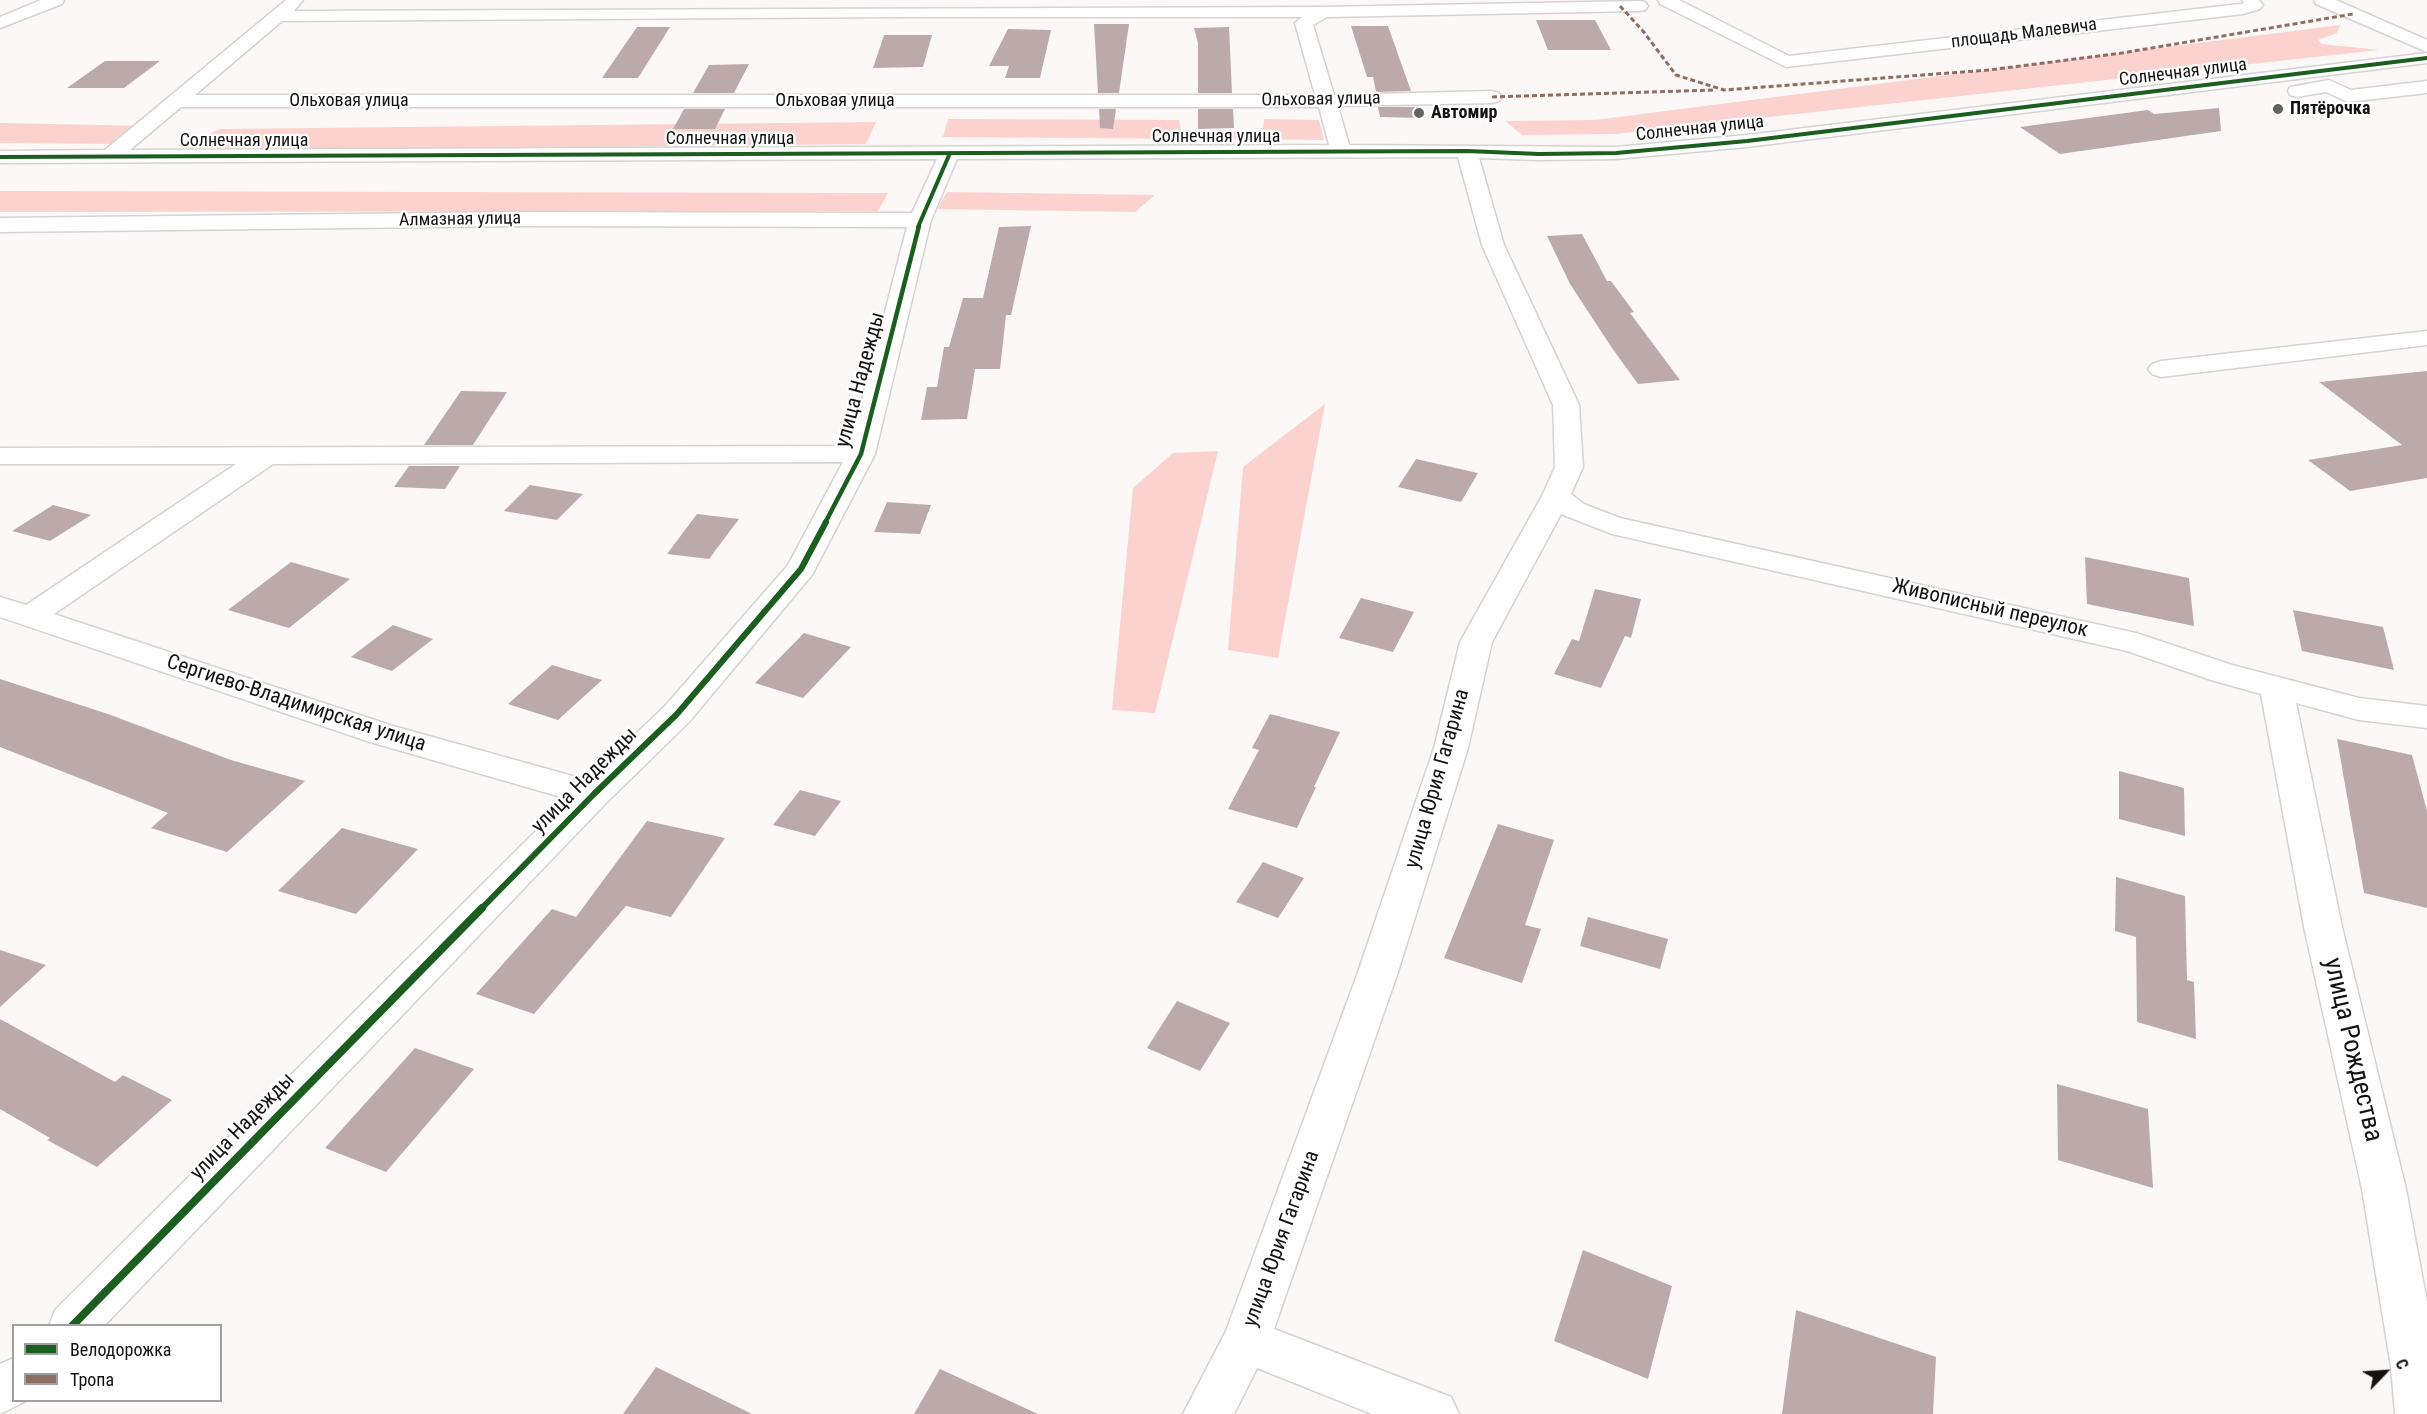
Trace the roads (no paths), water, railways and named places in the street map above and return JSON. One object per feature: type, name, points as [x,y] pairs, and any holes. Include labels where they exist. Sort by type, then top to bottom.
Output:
[{"type":"street","points":[[110,157],[280,16],[296,0]]},
{"type":"street","name":"площадь Малевича","points":[[1666,0],[1786,62],[2243,9],[2254,5],[2250,0]]},
{"type":"street","points":[[0,3],[52,2]]},
{"type":"street","points":[[0,23],[52,2]]},
{"type":"street","points":[[2327,2],[2363,2]]},
{"type":"street","points":[[2327,2],[2427,47]]},
{"type":"street","points":[[280,16],[899,12],[1299,6],[1323,12],[1639,6]]},
{"type":"street","points":[[1323,12],[1304,23],[1324,101],[1341,151]]},
{"type":"street","name":"Солнечная улица","points":[[0,157],[1341,151],[1616,153],[1686,147],[2427,58]]},
{"type":"street","points":[[2138,93],[2165,108],[2329,86],[2348,96],[2427,87]]},
{"type":"street","name":"Ольховая улица","points":[[177,101],[1324,101],[1492,97]]},
{"type":"street","name":"улица Юрия Гагарина","points":[[1208,1414],[1246,1341],[1377,975],[1451,748],[1476,642],[1556,496],[1569,467],[1566,405],[1493,245],[1467,151]]},
{"type":"street","name":"улица Надежды","points":[[74,1324],[594,794],[677,714],[801,569],[861,454],[920,220],[950,153]]},
{"type":"street","name":"Алмазная улица","points":[[0,225],[512,219],[920,220]]},
{"type":"street","points":[[2161,369],[2427,338]]},
{"type":"street","points":[[0,456],[861,454]]},
{"type":"street","points":[[14,612],[267,455]]},
{"type":"street","name":"Живописный переулок","points":[[1556,496],[1574,510],[1612,525],[1996,609],[2125,640],[2222,673],[2360,709],[2427,717]]},
{"type":"street","name":"Сергиево-Владимирская улица","points":[[14,612],[382,734],[594,794]]},
{"type":"street","name":"улица Рождества","points":[[2276,687],[2324,927],[2384,1189],[2415,1367],[2420,1414]]},
{"type":"street","points":[[1246,1341],[1434,1414]]},
{"type":"place","name":"Пятёрочка","points":[[2278,109]]},
{"type":"place","name":"Автомир","points":[[1419,113]]}]
